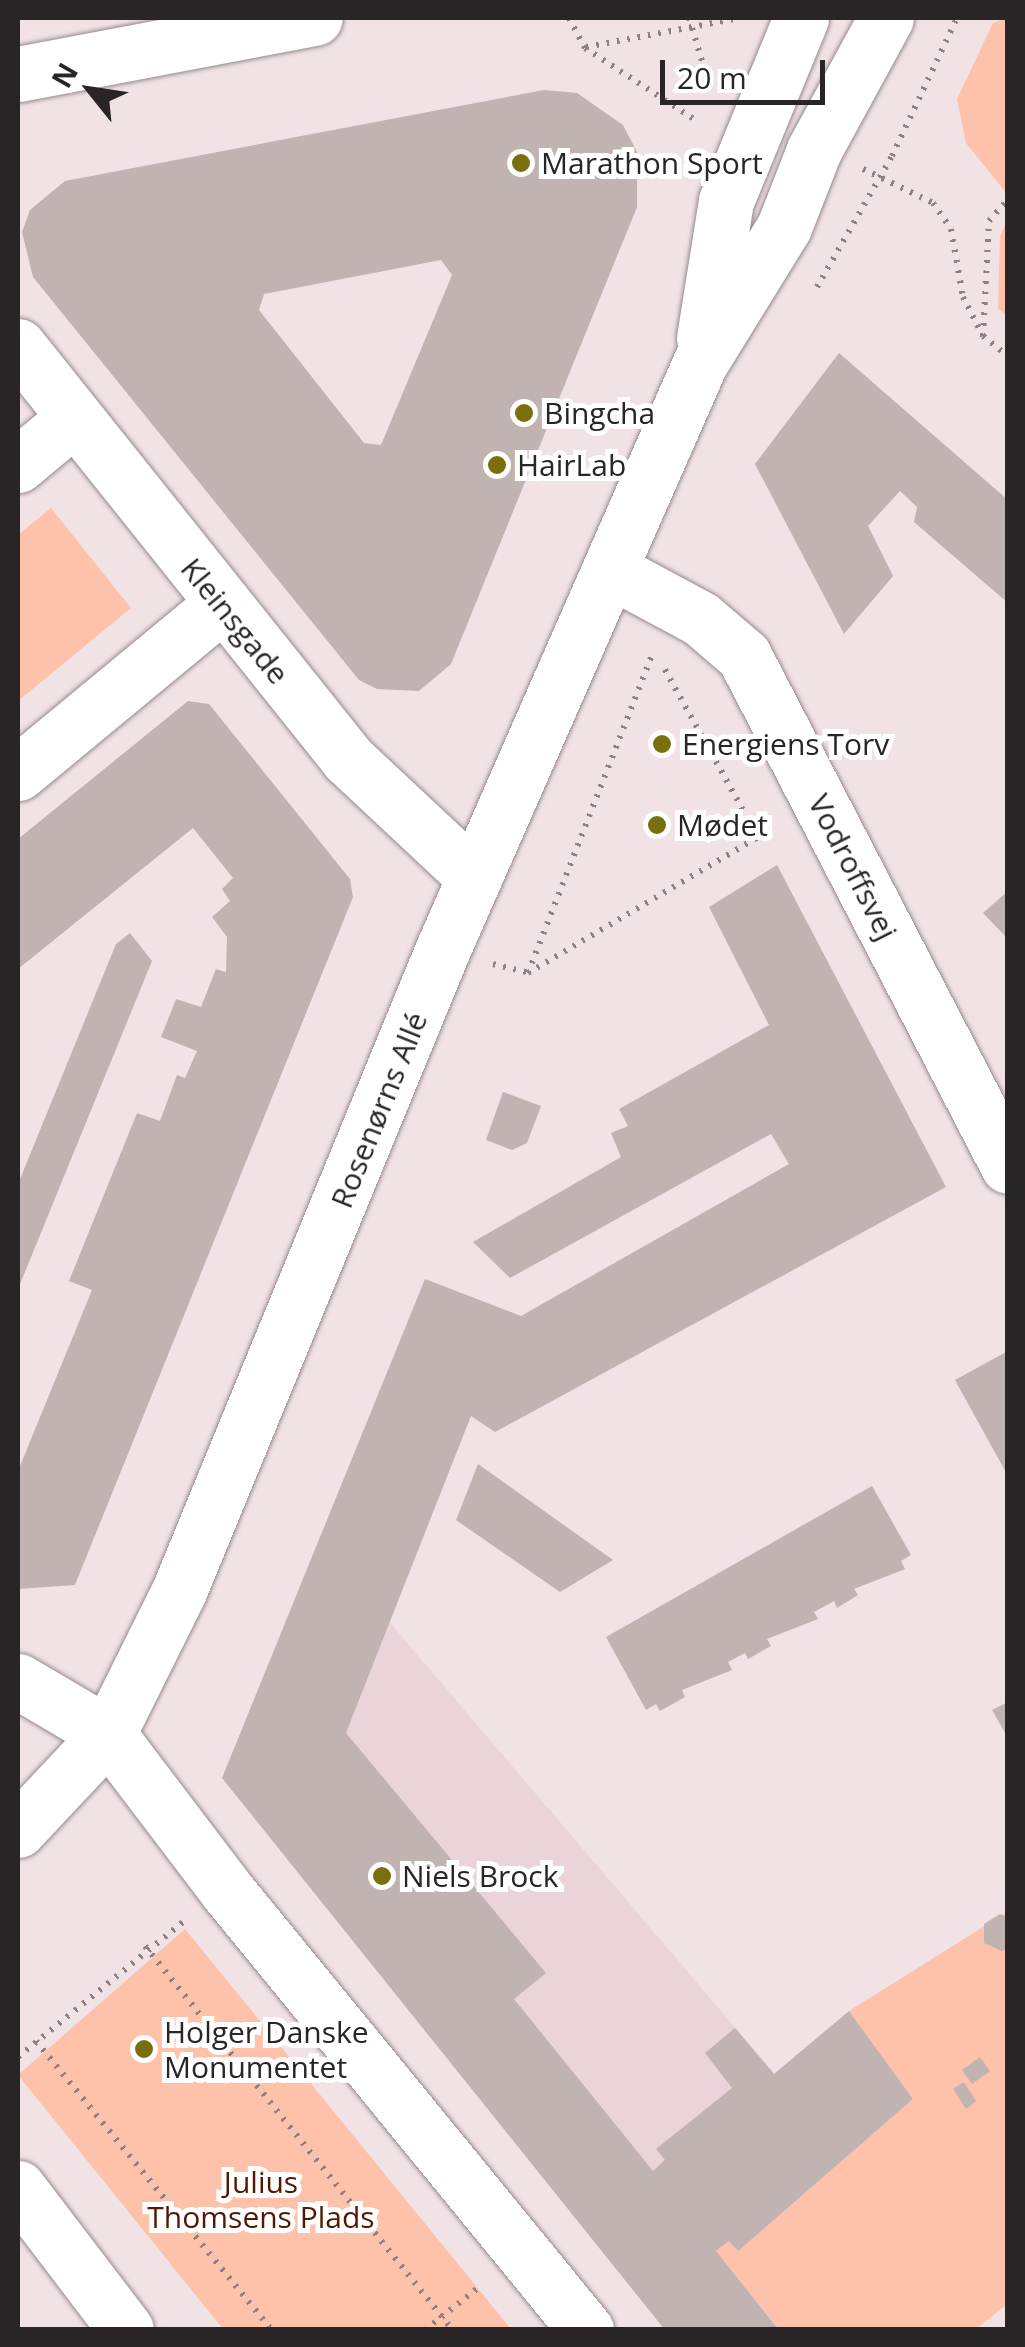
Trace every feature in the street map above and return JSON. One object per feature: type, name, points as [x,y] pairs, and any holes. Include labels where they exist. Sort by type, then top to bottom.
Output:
[{"type":"street","points":[[18,74],[314,18]]},
{"type":"street","name":"Rosenørns Allé","points":[[700,362],[726,201],[800,18]]},
{"type":"street","name":"Rosenørns Allé","points":[[18,1830],[108,1734],[179,1591],[442,950],[700,362],[784,227],[814,150],[886,18]]},
{"type":"street","name":"Kleinsgade","points":[[18,346],[348,759],[474,877]]},
{"type":"street","points":[[18,465],[73,419]]},
{"type":"street","name":"Vodroffsvej","points":[[610,570],[701,620],[744,656],[1008,1166]]},
{"type":"street","points":[[18,773],[221,604]]},
{"type":"street","points":[[18,1681],[108,1734],[228,1892],[586,2330]]},
{"type":"street","points":[[18,2188],[126,2330]]},
{"type":"path","points":[[569,18],[584,48],[697,121]]},
{"type":"path","points":[[689,18],[717,102]]},
{"type":"path","points":[[584,48],[742,18]]},
{"type":"path","points":[[958,18],[879,176],[933,203],[950,229],[963,297],[983,336],[1008,356]]},
{"type":"path","points":[[983,336],[990,220],[1008,200]]},
{"type":"path","points":[[442,950],[528,974],[758,837],[654,650],[528,974]]},
{"type":"path","points":[[18,2057],[146,1946],[228,1892]]},
{"type":"path","points":[[146,1946],[453,2330]]},
{"type":"path","points":[[36,2041],[272,2330]]},
{"type":"path","points":[[425,2330],[523,2253]]},
{"type":"shaded area","points":[[305,1584],[391,1624],[774,2073],[1007,2220],[1007,2304],[976,2329],[665,2329],[222,1778]]},
{"type":"green space","points":[[1008,18],[1007,194],[966,143],[957,99],[993,23]]},
{"type":"green space","points":[[1007,221],[1007,317],[998,308],[1000,236]]},
{"type":"green space","points":[[51,508],[131,608],[18,701],[18,535]]},
{"type":"green space","points":[[1007,1912],[1007,2304],[976,2329],[779,2329],[716,2251],[729,2241],[738,2251],[913,2099],[849,2011]]},
{"type":"green space","name":"Julius Thomsens Plads","points":[[185,1929],[511,2329],[223,2329],[18,2075]]},
{"type":"building","points":[[544,90],[577,93],[623,125],[637,152],[637,207],[451,664],[419,691],[377,689],[359,680],[33,277],[22,232],[30,210],[65,181]],"holes":[[[441,260],[452,275],[381,445],[364,443],[259,310],[264,294]]]},
{"type":"building","points":[[839,353],[1008,500],[1008,603],[914,522],[917,507],[900,491],[868,526],[893,576],[844,634],[755,464]]},
{"type":"building","points":[[188,701],[209,704],[350,879],[353,897],[75,1585],[18,1589],[18,1471],[92,1290],[69,1281],[137,1113],[160,1121],[177,1075],[185,1078],[197,1051],[161,1037],[176,999],[201,1007],[216,969],[226,972],[227,937],[212,917],[230,901],[222,889],[233,878],[193,828],[18,969],[18,839]]},
{"type":"building","points":[[777,865],[946,1187],[495,1432],[471,1416],[346,1733],[546,1973],[514,1999],[653,2171],[665,2160],[656,2149],[732,2088],[705,2053],[735,2028],[774,2074],[849,2011],[913,2099],[738,2251],[729,2241],[716,2251],[779,2330],[665,2330],[222,1778],[425,1279],[521,1316],[789,1164],[771,1134],[510,1278],[473,1242],[621,1157],[611,1133],[628,1126],[619,1109],[769,1025],[709,907]]},
{"type":"building","points":[[1008,891],[1008,939],[983,913]]},
{"type":"building","points":[[130,933],[152,961],[18,1289],[18,1184],[116,944]]},
{"type":"building","points":[[503,1092],[541,1106],[527,1143],[512,1150],[486,1140]]},
{"type":"building","points":[[1008,1351],[1008,1476],[955,1380]]},
{"type":"building","points":[[478,1464],[613,1560],[560,1592],[456,1520]]},
{"type":"building","points":[[872,1486],[911,1555],[901,1561],[905,1569],[854,1589],[858,1595],[837,1608],[834,1601],[814,1612],[818,1619],[767,1639],[771,1646],[748,1659],[745,1653],[728,1662],[732,1670],[682,1690],[685,1697],[660,1711],[656,1704],[646,1710],[606,1637]]},
{"type":"building","points":[[1008,1702],[1008,1738],[992,1710]]},
{"type":"building","points":[[1000,1914],[1008,1918],[1008,1948],[1002,1951],[984,1943],[984,1924]]},
{"type":"building","points":[[980,2057],[990,2071],[972,2084],[962,2070]]},
{"type":"building","points":[[964,2082],[976,2101],[966,2109],[953,2089]]},
{"type":"place","name":"Marathon Sport","points":[[521,163]]},
{"type":"place","name":"Bingcha","points":[[524,413]]},
{"type":"place","name":"HairLab","points":[[497,465]]},
{"type":"place","name":"Energiens Torv","points":[[662,744]]},
{"type":"place","name":"Mødet","points":[[657,825]]},
{"type":"place","name":"Niels Brock","points":[[382,1876]]},
{"type":"place","name":"Holger Danske Monumentet","points":[[144,2049]]}]
